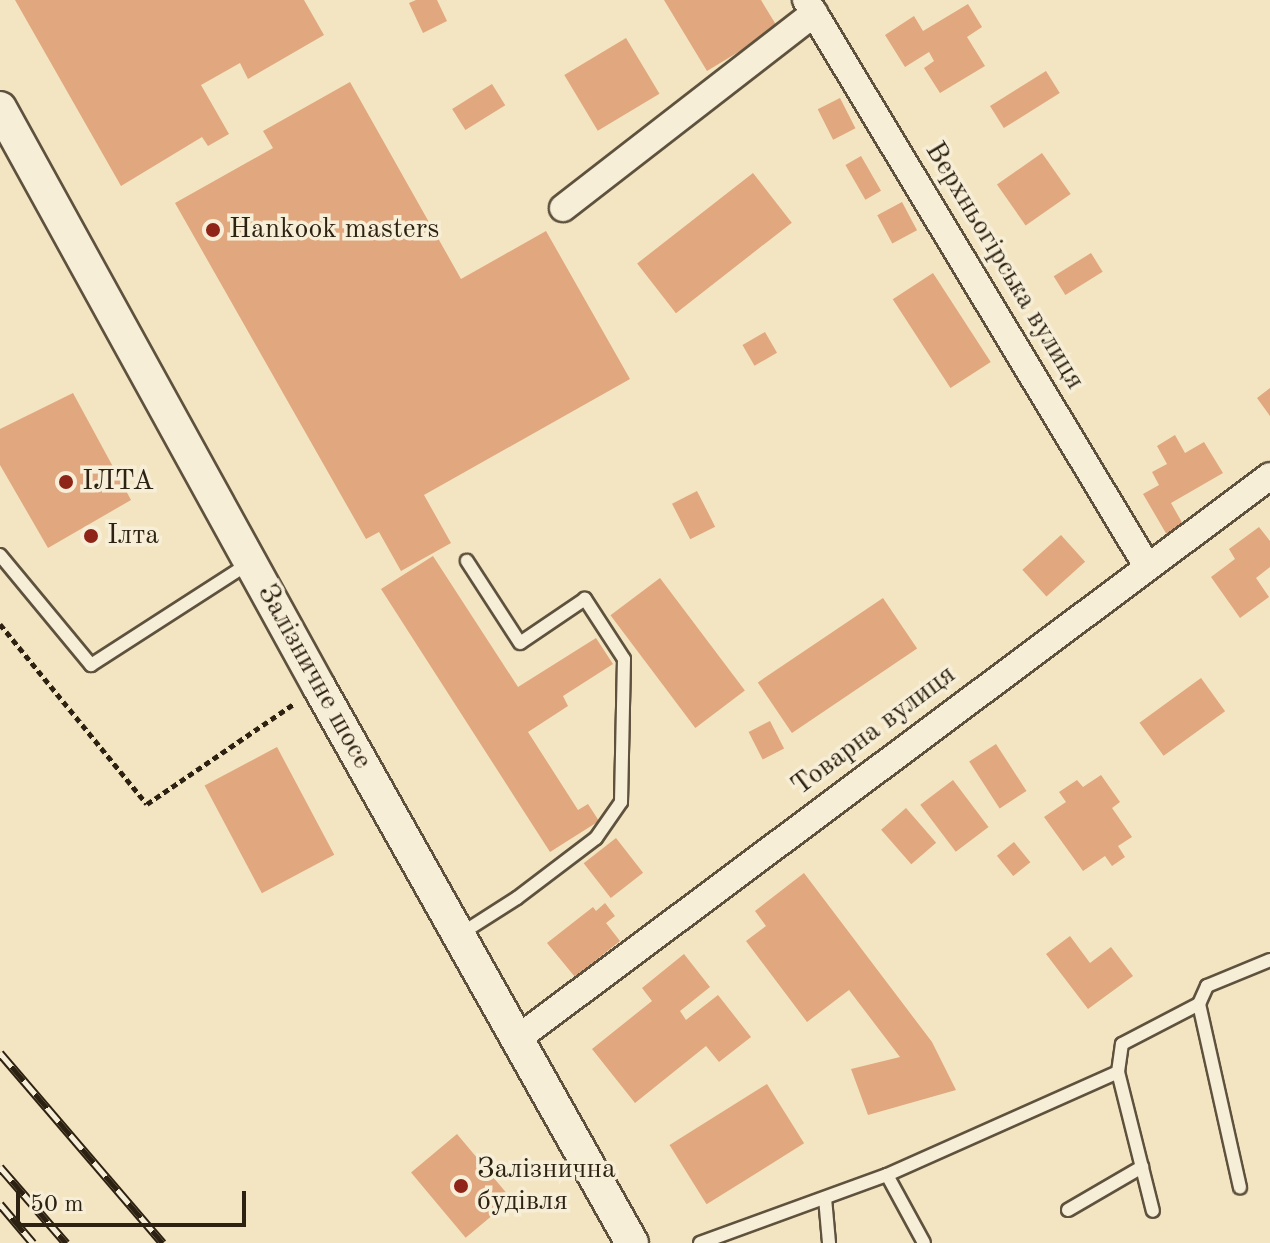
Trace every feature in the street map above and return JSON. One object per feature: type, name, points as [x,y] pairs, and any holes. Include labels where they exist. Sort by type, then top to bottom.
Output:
[{"type":"street","points":[[563,208],[810,6]]},
{"type":"street","name":"Верхньогірська вулиця","points":[[810,6],[1147,566]]},
{"type":"street","name":"Залізничне шосе","points":[[0,108],[319,687],[632,1243]]},
{"type":"street","name":"Товарна вулиця","points":[[517,1039],[1270,476]]},
{"type":"lane","points":[[0,555],[91,665],[251,562]]},
{"type":"lane","points":[[459,935],[517,898],[596,838],[621,802],[624,659],[585,599],[520,643],[467,561]]},
{"type":"lane","points":[[1240,1187],[1199,1004],[1207,986],[1270,960]]},
{"type":"lane","points":[[1153,1211],[1118,1072],[1122,1044],[1199,1004]]},
{"type":"lane","points":[[700,1243],[887,1175],[1118,1072]]},
{"type":"lane","points":[[1068,1210],[1142,1167]]},
{"type":"lane","points":[[887,1175],[924,1243]]},
{"type":"lane","points":[[825,1198],[829,1243]]},
{"type":"path","points":[[0,624],[147,804],[319,687]]},
{"type":"building","points":[[15,0],[304,0],[324,35],[248,79],[240,63],[201,85],[229,134],[208,146],[202,137],[121,186]]},
{"type":"building","points":[[437,0],[447,21],[423,33],[409,3]]},
{"type":"building","points":[[664,0],[761,0],[778,28],[707,71]]},
{"type":"building","points":[[968,4],[982,27],[967,37],[985,66],[940,93],[924,68],[934,61],[929,52],[905,67],[885,35],[914,16],[923,31]]},
{"type":"building","points":[[626,38],[659,94],[598,131],[564,75]]},
{"type":"building","points":[[1046,71],[1060,93],[1004,128],[990,106]]},
{"type":"building","points":[[350,82],[461,279],[546,231],[630,379],[424,495],[451,543],[401,571],[379,532],[366,539],[175,203],[273,148],[263,131]]},
{"type":"building","points":[[492,84],[505,105],[465,130],[452,109]]},
{"type":"building","points":[[840,98],[855,128],[833,140],[818,109]]},
{"type":"building","points":[[1042,153],[1071,194],[1026,226],[997,185]]},
{"type":"building","points":[[861,156],[881,191],[865,200],[845,165]]},
{"type":"building","points":[[753,173],[792,223],[676,313],[637,264]]},
{"type":"building","points":[[902,202],[917,230],[892,243],[877,215]]},
{"type":"building","points":[[1091,253],[1103,272],[1065,295],[1054,276]]},
{"type":"building","points":[[933,273],[991,362],[950,388],[893,299]]},
{"type":"building","points":[[765,332],[777,353],[754,366],[742,345]]},
{"type":"building","points":[[1270,388],[1270,416],[1257,398]]},
{"type":"building","name":"ІЛТА","points":[[73,393],[131,500],[48,548],[0,465],[0,429]]},
{"type":"building","points":[[1175,435],[1185,453],[1204,442],[1223,473],[1171,503],[1184,526],[1167,535],[1143,494],[1159,485],[1152,472],[1167,464],[1157,446]]},
{"type":"building","points":[[697,491],[715,527],[690,539],[672,504]]},
{"type":"building","points":[[1259,527],[1270,541],[1270,567],[1256,578],[1269,597],[1240,618],[1211,577],[1235,559],[1229,549]]},
{"type":"building","points":[[1061,535],[1085,562],[1046,597],[1022,570]]},
{"type":"building","points":[[433,556],[518,687],[596,638],[613,664],[563,696],[568,706],[528,732],[578,810],[588,804],[599,821],[550,852],[381,589]]},
{"type":"building","points":[[660,578],[745,691],[695,728],[610,615]]},
{"type":"building","points":[[883,598],[917,649],[792,733],[758,682]]},
{"type":"building","points":[[1201,678],[1225,711],[1164,756],[1140,723]]},
{"type":"building","points":[[770,721],[784,749],[763,760],[749,732]]},
{"type":"building","points":[[996,744],[1026,791],[1000,808],[969,761]]},
{"type":"building","points":[[277,747],[334,855],[262,893],[205,785]]},
{"type":"building","points":[[1101,775],[1120,802],[1112,808],[1132,837],[1118,846],[1125,857],[1112,866],[1105,856],[1083,871],[1044,817],[1066,802],[1059,792],[1077,780],[1083,787]]},
{"type":"building","points":[[953,780],[989,827],[956,852],[920,805]]},
{"type":"building","points":[[906,808],[936,843],[911,864],[881,830]]},
{"type":"building","points":[[616,838],[643,873],[611,898],[584,863]]},
{"type":"building","points":[[1014,842],[1030,862],[1013,876],[997,856]]},
{"type":"building","points":[[804,873],[932,1042],[956,1090],[868,1115],[851,1069],[900,1057],[849,990],[807,1022],[746,941],[766,926],[755,911]]},
{"type":"building","points":[[605,903],[615,916],[606,923],[620,941],[575,977],[547,943],[593,907],[596,911]]},
{"type":"building","points":[[1070,936],[1090,963],[1111,947],[1133,976],[1088,1009],[1046,954]]},
{"type":"building","points":[[684,954],[710,987],[680,1011],[686,1020],[718,995],[751,1037],[719,1062],[706,1046],[635,1103],[592,1049],[652,1001],[642,988]]},
{"type":"building","points":[[767,1084],[804,1143],[707,1204],[669,1145]]},
{"type":"building","name":"Залізнична будівля","points":[[457,1134],[512,1199],[466,1238],[411,1173]]},
{"type":"railway","points":[[0,1053],[163,1243]]},
{"type":"railway","points":[[0,1167],[66,1243]]},
{"type":"railway","points":[[0,1204],[33,1243]]},
{"type":"place","name":"Hankook masters","points":[[213,230]]},
{"type":"place","name":"ІЛТА","points":[[66,482]]},
{"type":"place","name":"Ілта","points":[[91,536]]},
{"type":"place","name":"Залізнична будівля","points":[[461,1186]]}]
